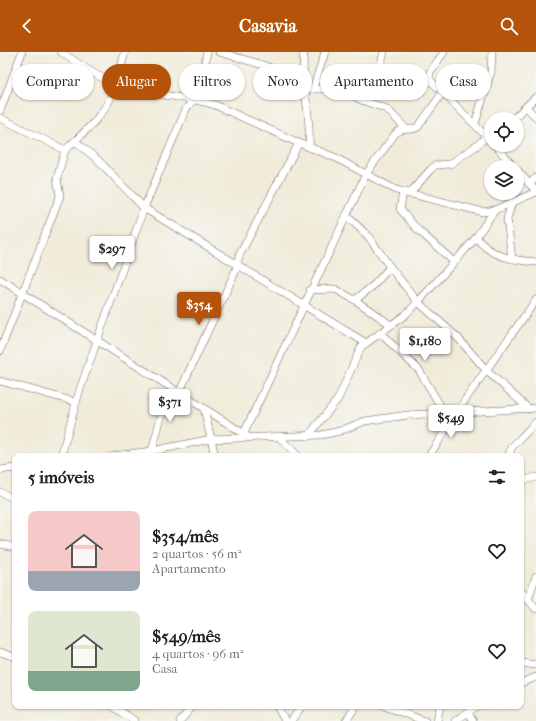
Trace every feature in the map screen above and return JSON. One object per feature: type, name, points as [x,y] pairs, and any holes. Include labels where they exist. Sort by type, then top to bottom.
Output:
[{"type":"street","points":[[0,111],[22,52]]},
{"type":"street","points":[[61,52],[102,78]]},
{"type":"street","points":[[122,64],[125,52]]},
{"type":"street","points":[[205,64],[207,52]]},
{"type":"street","points":[[219,52],[260,64]]},
{"type":"street","points":[[304,52],[304,64]]},
{"type":"street","points":[[312,82],[325,52]]},
{"type":"street","points":[[381,64],[384,52]]},
{"type":"street","points":[[436,86],[429,79],[429,76],[444,52]]},
{"type":"street","points":[[476,124],[491,72],[492,52]]},
{"type":"street","points":[[521,112],[536,97]]},
{"type":"street","points":[[0,351],[24,293],[60,196],[57,178],[65,150],[87,131],[99,117],[108,100]]},
{"type":"street","points":[[63,453],[76,402],[144,208],[186,109],[192,100]]},
{"type":"street","points":[[197,100],[215,104],[299,143],[334,157],[406,193],[483,212],[495,210],[536,192],[524,178]]},
{"type":"street","points":[[309,100],[309,147]]},
{"type":"street","points":[[361,100],[386,109],[405,128]]},
{"type":"street","points":[[246,435],[310,290],[366,174],[395,134],[405,128],[415,129],[418,127],[437,100]]},
{"type":"street","points":[[451,100],[484,131]]},
{"type":"street","points":[[526,107],[536,117]]},
{"type":"street","points":[[0,118],[65,150]]},
{"type":"street","points":[[75,140],[98,160],[144,208],[237,263],[366,343]]},
{"type":"street","points":[[454,262],[416,228],[400,209],[406,193],[431,169],[436,165],[450,164],[484,140]]},
{"type":"street","points":[[152,451],[161,417],[176,391],[236,270],[239,256],[299,143]]},
{"type":"street","points":[[501,152],[508,160]]},
{"type":"street","points":[[529,184],[536,178]]},
{"type":"street","points":[[512,202],[507,219],[512,259]]},
{"type":"street","points":[[308,436],[338,399],[359,350],[366,343],[405,315],[418,302],[476,237],[495,210]]},
{"type":"street","points":[[346,215],[368,236],[390,268],[418,302],[458,338],[487,371],[532,409]]},
{"type":"street","points":[[476,237],[486,249],[512,259],[536,262]]},
{"type":"street","points":[[356,300],[374,286],[390,268]]},
{"type":"street","points":[[0,279],[246,435]]},
{"type":"street","points":[[310,290],[335,289],[356,300],[391,325]]},
{"type":"street","points":[[431,453],[456,412],[487,371],[536,300]]},
{"type":"street","points":[[380,333],[419,370],[444,412]]},
{"type":"street","points":[[0,381],[76,402]]},
{"type":"street","points":[[204,409],[214,453]]},
{"type":"street","points":[[136,453],[211,439],[246,435],[308,436],[340,431],[365,421],[408,415],[444,412],[532,409]]},
{"type":"street","points":[[509,453],[512,447],[536,422]]},
{"type":"street","points":[[278,436],[295,453]]},
{"type":"street","points":[[0,470],[12,468]]},
{"type":"street","points":[[524,480],[536,477]]},
{"type":"street","points":[[0,492],[12,498]]},
{"type":"street","points":[[0,544],[12,546]]},
{"type":"street","points":[[528,600],[536,576]]},
{"type":"street","points":[[524,595],[536,609]]},
{"type":"street","points":[[0,652],[12,656]]},
{"type":"street","points":[[524,663],[536,665]]},
{"type":"street","points":[[524,682],[536,677]]},
{"type":"street","points":[[117,709],[135,721]]},
{"type":"street","points":[[180,721],[190,709]]},
{"type":"street","points":[[279,709],[285,721]]},
{"type":"street","points":[[291,721],[300,709]]},
{"type":"street","points":[[346,721],[354,709]]},
{"type":"street","points":[[392,709],[425,721]]},
{"type":"street","points":[[437,721],[439,709]]},
{"type":"street","points":[[455,721],[473,709]]},
{"type":"street","points":[[468,713],[473,721]]}]
